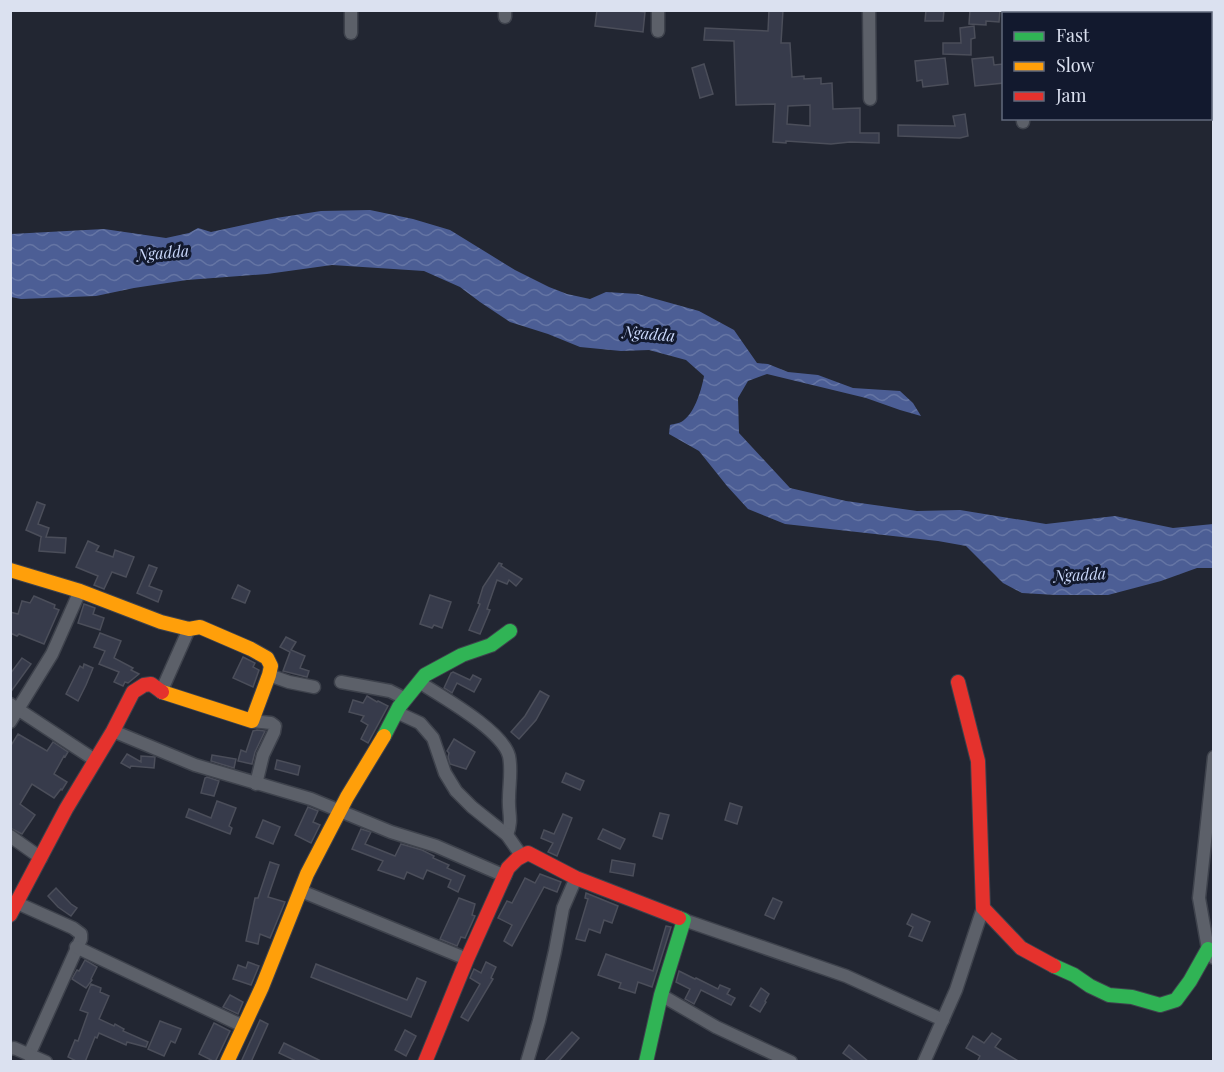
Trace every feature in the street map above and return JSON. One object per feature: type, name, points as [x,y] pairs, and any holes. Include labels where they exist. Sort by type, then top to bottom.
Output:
[{"type":"street","points":[[351,10],[351,33]]},
{"type":"street","points":[[658,10],[658,31]]},
{"type":"street","points":[[869,10],[870,99]]},
{"type":"street","points":[[10,570],[80,591],[161,622],[189,629],[200,627],[267,658],[271,666],[269,675],[252,721]]},
{"type":"street","points":[[10,722],[15,706],[52,654],[80,591]]},
{"type":"street","points":[[161,692],[189,629]]},
{"type":"street","points":[[227,1062],[262,987],[307,874],[340,810],[396,712],[425,675],[462,655],[491,645],[510,630]]},
{"type":"street","points":[[269,675],[314,687]]},
{"type":"street","points":[[341,682],[390,691],[406,699]]},
{"type":"street","points":[[419,682],[476,719],[503,744],[508,755],[510,770],[508,803],[511,825],[507,835]]},
{"type":"street","points":[[924,1062],[956,990],[983,908],[978,761],[958,682]]},
{"type":"street","points":[[29,1055],[81,939],[81,934],[73,928],[14,909],[66,809],[113,731],[133,692],[144,684],[151,684],[161,692],[252,721],[272,723],[275,726],[274,732],[263,755],[256,784]]},
{"type":"street","points":[[15,706],[95,760]]},
{"type":"street","points":[[396,712],[420,723],[433,738],[445,773],[456,791],[507,835],[521,855]]},
{"type":"street","points":[[113,731],[195,765],[340,810],[391,832],[436,846],[505,876]]},
{"type":"street","points":[[983,908],[1021,948],[1109,996],[1132,997],[1160,1005],[1176,1000],[1211,953],[1199,898],[1214,757]]},
{"type":"street","points":[[10,836],[41,858]]},
{"type":"street","points":[[425,1062],[467,959],[505,876],[513,861],[528,853],[576,878],[684,920],[846,975],[943,1020]]},
{"type":"street","points":[[527,1062],[551,971],[563,908],[576,878]]},
{"type":"street","points":[[301,891],[467,959]]},
{"type":"street","points":[[646,1062],[661,995],[684,920]]},
{"type":"street","points":[[76,947],[243,1026]]},
{"type":"street","points":[[661,995],[716,1027],[791,1062]]},
{"type":"street","points":[[12,1047],[46,1062]]},
{"type":"water","name":"Ngadda","points":[[370,210],[450,230],[515,270],[567,294],[590,299],[606,292],[638,294],[699,311],[734,330],[757,363],[768,364],[788,372],[818,375],[853,388],[900,391],[913,403],[921,416],[866,398],[767,374],[748,381],[738,398],[739,433],[790,488],[846,501],[917,511],[960,510],[1046,524],[1115,516],[1173,528],[1213,524],[1213,568],[1197,568],[1161,581],[1108,595],[1022,593],[1003,583],[966,546],[785,524],[748,509],[699,451],[669,434],[670,425],[683,421],[688,416],[697,400],[703,381],[704,376],[686,360],[649,350],[621,351],[580,347],[510,322],[460,287],[424,271],[332,265],[267,274],[187,280],[96,296],[21,299],[11,297],[11,234],[104,229],[166,238],[189,233],[198,228],[211,232],[321,211]]},
{"type":"building","points":[[597,10],[645,12],[643,32],[595,26]]},
{"type":"building","points":[[769,10],[783,10],[781,43],[790,43],[792,77],[821,78],[821,84],[832,83],[833,109],[860,108],[860,133],[879,133],[879,143],[773,142],[775,104],[736,105],[734,41],[704,40],[705,28],[768,31]],"holes":[[[810,105],[810,126],[787,124],[788,106]]]},
{"type":"building","points":[[926,10],[944,10],[943,21],[925,21]]},
{"type":"building","points":[[970,10],[1000,10],[999,22],[986,21],[986,25],[969,24]]},
{"type":"building","points":[[974,26],[975,38],[971,39],[971,55],[943,54],[943,43],[961,43],[960,28]]},
{"type":"building","points":[[993,57],[994,65],[1002,64],[1002,83],[975,86],[972,59]]},
{"type":"building","points":[[945,58],[948,84],[923,87],[922,80],[917,81],[915,61]]},
{"type":"building","points":[[704,64],[713,94],[700,98],[692,68]]},
{"type":"building","points":[[965,114],[968,136],[960,138],[898,136],[898,125],[955,126],[953,116]]},
{"type":"building","points":[[37,502],[45,505],[38,524],[49,528],[46,537],[66,538],[65,553],[39,551],[42,537],[26,530]]},
{"type":"building","points":[[88,541],[99,546],[96,551],[113,557],[115,550],[134,557],[126,577],[112,572],[104,589],[94,585],[98,576],[76,567]]},
{"type":"building","points":[[499,563],[522,579],[516,586],[509,580],[507,584],[497,580],[487,609],[490,610],[480,634],[469,630],[480,604],[478,603],[483,587]]},
{"type":"building","points":[[149,565],[157,568],[149,586],[162,591],[158,602],[137,593]]},
{"type":"building","points":[[238,585],[250,591],[245,603],[232,598]]},
{"type":"building","points":[[430,595],[451,602],[442,628],[420,624]]},
{"type":"building","points":[[34,596],[55,605],[54,608],[59,610],[44,644],[19,634],[17,636],[10,633],[10,612],[18,614],[22,601],[30,603]]},
{"type":"building","points":[[84,604],[95,608],[93,614],[104,618],[100,630],[78,623]]},
{"type":"building","points":[[100,633],[121,641],[114,658],[133,668],[131,670],[139,674],[128,683],[125,682],[123,686],[114,682],[119,672],[99,664],[105,651],[94,647]]},
{"type":"building","points":[[286,637],[296,642],[291,650],[305,656],[300,668],[309,671],[307,677],[283,671],[290,652],[280,647]]},
{"type":"building","points":[[243,657],[255,663],[253,667],[259,670],[253,687],[233,678]]},
{"type":"building","points":[[22,658],[31,664],[10,693],[10,674]]},
{"type":"building","points":[[84,664],[93,668],[78,701],[66,694],[80,666],[83,668]]},
{"type":"building","points":[[453,672],[470,680],[473,675],[481,679],[474,692],[457,683],[452,693],[444,688]]},
{"type":"building","points":[[540,691],[549,696],[536,720],[519,739],[511,732],[525,716]]},
{"type":"building","points":[[367,696],[388,706],[368,743],[361,739],[368,725],[361,721],[364,716],[349,712],[353,700],[363,703]]},
{"type":"building","points":[[253,731],[265,731],[252,764],[238,761],[241,750],[246,752]]},
{"type":"building","points":[[18,734],[47,751],[53,742],[68,752],[54,774],[67,782],[62,790],[54,798],[32,784],[20,804],[35,815],[22,834],[10,828],[10,747]]},
{"type":"building","points":[[454,739],[475,752],[466,769],[450,764],[447,751]]},
{"type":"building","points":[[127,754],[141,762],[141,756],[155,757],[154,768],[131,766],[130,768],[121,763]]},
{"type":"building","points":[[212,755],[236,759],[234,768],[211,761]]},
{"type":"building","points":[[277,760],[300,766],[298,775],[275,769]]},
{"type":"building","points":[[566,773],[584,781],[580,790],[562,782]]},
{"type":"building","points":[[207,777],[219,781],[214,796],[201,793]]},
{"type":"building","points":[[217,801],[236,808],[229,826],[232,828],[230,834],[186,817],[189,809],[211,818]]},
{"type":"building","points":[[730,803],[742,807],[737,824],[725,820]]},
{"type":"building","points":[[308,807],[318,811],[313,822],[320,825],[311,843],[295,835]]},
{"type":"building","points":[[660,813],[669,815],[662,839],[653,836]]},
{"type":"building","points":[[563,814],[572,818],[557,856],[548,852],[553,843],[541,838],[544,830],[554,834]]},
{"type":"building","points":[[263,820],[280,827],[273,844],[256,837]]},
{"type":"building","points":[[361,829],[371,832],[365,844],[395,856],[401,844],[422,850],[449,865],[447,868],[465,876],[458,892],[448,887],[451,880],[427,870],[423,879],[407,872],[404,879],[378,870],[383,861],[352,849]]},
{"type":"building","points":[[603,829],[625,839],[620,849],[598,839]]},
{"type":"building","points":[[612,860],[635,864],[633,876],[610,872]]},
{"type":"building","points":[[270,862],[279,865],[268,897],[285,902],[270,938],[260,934],[258,944],[246,941],[255,898],[258,898]]},
{"type":"building","points":[[540,874],[561,882],[557,892],[544,887],[512,946],[504,941],[512,925],[498,918],[507,901],[512,903],[525,878],[535,883]]},
{"type":"building","points":[[56,888],[77,908],[71,916],[48,896]]},
{"type":"building","points":[[586,893],[618,906],[612,923],[604,920],[600,933],[589,929],[585,941],[576,939],[588,899],[585,898]]},
{"type":"building","points":[[459,898],[475,904],[472,915],[475,916],[465,938],[461,937],[457,946],[440,939]]},
{"type":"building","points":[[773,898],[782,902],[774,919],[765,915]]},
{"type":"building","points":[[912,914],[930,922],[922,941],[909,936],[913,927],[907,924]]},
{"type":"building","points":[[666,926],[671,927],[652,987],[638,982],[635,993],[619,988],[621,983],[598,975],[606,954],[653,971]]},
{"type":"building","points":[[85,960],[97,967],[86,988],[72,979]]},
{"type":"building","points":[[248,962],[259,966],[251,985],[233,979],[238,965],[246,968]]},
{"type":"building","points":[[486,962],[496,967],[491,978],[493,979],[468,1021],[461,1017],[480,984],[470,978],[474,969],[481,973]]},
{"type":"building","points":[[316,964],[407,1000],[417,978],[426,982],[411,1017],[311,977]]},
{"type":"building","points":[[679,971],[718,989],[720,985],[730,989],[727,994],[735,998],[731,1005],[701,990],[694,1004],[685,999],[690,989],[676,982]]},
{"type":"building","points":[[91,984],[101,988],[100,992],[109,996],[99,1019],[114,1026],[115,1024],[124,1029],[123,1031],[148,1042],[146,1047],[127,1042],[126,1045],[99,1033],[97,1038],[95,1037],[85,1062],[78,1062],[68,1057],[75,1040],[78,1041],[88,1013],[80,1010]]},
{"type":"building","points":[[761,988],[769,994],[760,1012],[750,1006]]},
{"type":"building","points":[[230,995],[243,1002],[238,1014],[223,1007]]},
{"type":"building","points":[[260,1020],[268,1024],[251,1062],[241,1062]]},
{"type":"building","points":[[160,1021],[181,1029],[175,1043],[171,1041],[164,1056],[148,1049]]},
{"type":"building","points":[[214,1023],[230,1031],[215,1062],[199,1054]]},
{"type":"building","points":[[405,1030],[416,1036],[406,1056],[395,1050]]},
{"type":"building","points":[[572,1032],[579,1038],[558,1062],[544,1062]]},
{"type":"building","points":[[992,1033],[1001,1039],[995,1047],[1020,1062],[977,1062],[980,1056],[966,1048],[973,1036],[984,1043]]},
{"type":"building","points":[[284,1043],[323,1062],[298,1062],[279,1053]]},
{"type":"building","points":[[849,1045],[869,1062],[855,1062],[843,1053]]},
{"type":"traffic: fast","points":[[384,736],[399,707],[425,675],[462,655],[491,645],[510,631]]},
{"type":"traffic: fast","points":[[646,1062],[661,995],[684,920],[679,918]]},
{"type":"traffic: fast","points":[[1054,966],[1109,995],[1132,997],[1160,1005],[1176,1000],[1208,949]]},
{"type":"traffic: slow","points":[[10,570],[80,591],[161,622],[189,629],[200,627],[251,649],[267,658],[271,666],[252,721],[162,692]]},
{"type":"traffic: slow","points":[[227,1062],[262,987],[307,874],[347,797],[384,736]]},
{"type":"traffic: jam","points":[[958,682],[978,761],[983,908],[1021,948],[1054,966]]},
{"type":"traffic: jam","points":[[10,915],[66,809],[113,731],[133,692],[144,685],[151,684],[162,692]]},
{"type":"traffic: jam","points":[[425,1062],[467,959],[508,868],[517,859],[528,853],[576,878],[679,918]]}]
